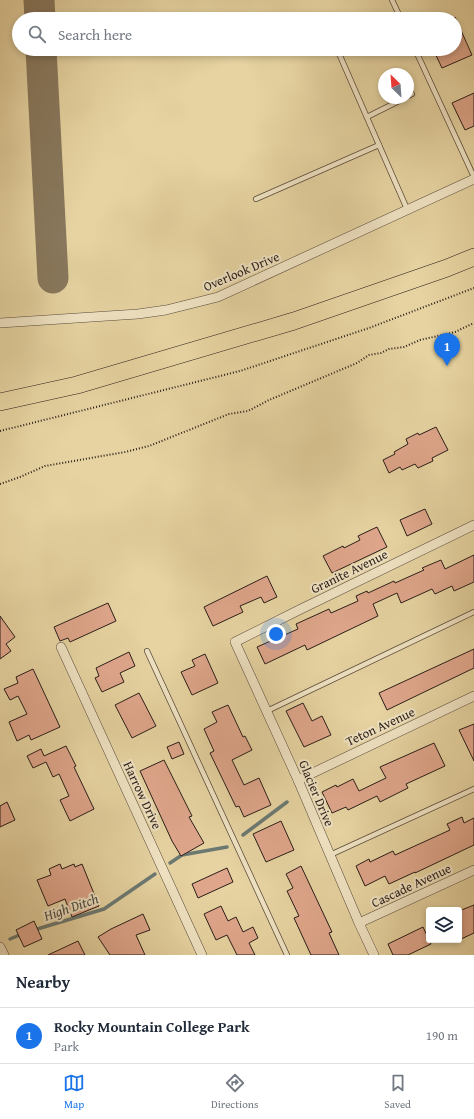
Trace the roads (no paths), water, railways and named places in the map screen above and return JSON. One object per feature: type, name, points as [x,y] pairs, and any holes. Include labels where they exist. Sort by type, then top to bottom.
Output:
[{"type":"highway","points":[[0,402],[77,385],[294,321],[447,268],[474,257]]},
{"type":"street","name":"Overlook Drive","points":[[0,323],[138,314],[166,310],[218,297],[474,178]]},
{"type":"street","name":"Granite Avenue","points":[[235,642],[474,525]]},
{"type":"street","name":"Glacier Drive","points":[[235,642],[298,780],[374,955]]},
{"type":"street","name":"Harrow Drive","points":[[61,647],[202,955]]},
{"type":"street","name":"Teton Avenue","points":[[298,780],[474,696]]},
{"type":"street","name":"Cascade Avenue","points":[[359,923],[474,870]]},
{"type":"street","points":[[0,947],[4,955]]},
{"type":"lane","points":[[392,0],[398,12]]},
{"type":"lane","points":[[340,56],[407,209]]},
{"type":"lane","points":[[417,56],[474,178]]},
{"type":"lane","points":[[367,118],[394,104]]},
{"type":"lane","points":[[256,200],[379,145]]},
{"type":"lane","points":[[267,711],[474,612]]},
{"type":"lane","points":[[147,652],[287,955]]},
{"type":"lane","points":[[330,855],[474,789]]},
{"type":"waterway","name":"High Ditch","points":[[243,835],[287,802]]},
{"type":"waterway","name":"High Ditch","points":[[170,863],[182,855],[227,847]]},
{"type":"waterway","name":"High Ditch","points":[[34,930],[104,909],[155,874]]},
{"type":"waterway","name":"High Ditch","points":[[10,939],[22,934]]},
{"type":"place","name":"Rocky Mountain College Park","points":[[447,366]]}]
